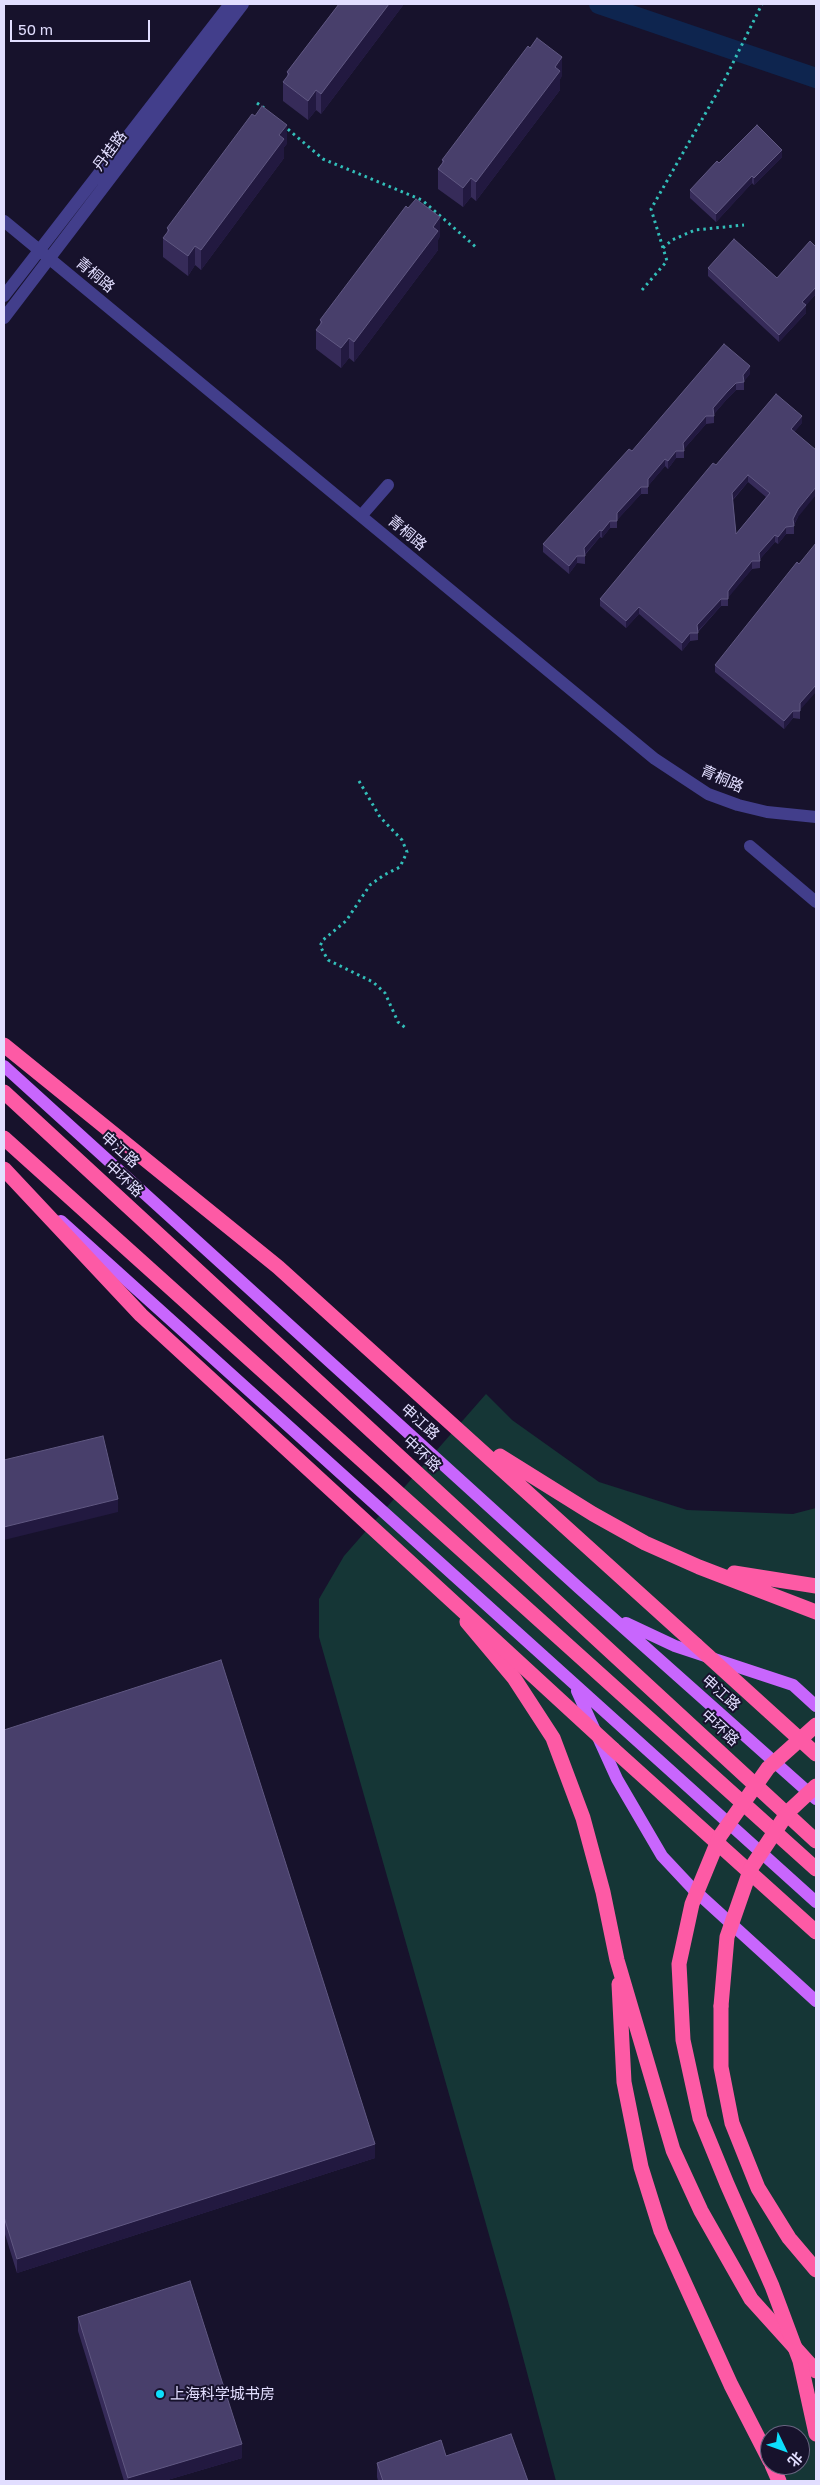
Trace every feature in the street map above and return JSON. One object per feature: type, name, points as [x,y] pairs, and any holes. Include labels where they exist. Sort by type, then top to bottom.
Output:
[{"type":"highway","points":[[4,1045],[278,1267],[457,1427],[816,1754]]},
{"type":"highway","name":"中环路","points":[[4,1092],[816,1841]]},
{"type":"highway","points":[[4,1138],[816,1869]]},
{"type":"highway","points":[[4,1169],[141,1315],[452,1603],[816,1932]]},
{"type":"highway","points":[[457,1427],[528,1476],[645,1544],[816,1612]]},
{"type":"highway","points":[[699,1567],[816,1586]]},
{"type":"highway","points":[[452,1603],[514,1678],[552,1738],[583,1818],[603,1892],[617,1960],[673,2150],[702,2211],[751,2299],[816,2371]]},
{"type":"highway","points":[[816,1725],[768,1768],[720,1836],[692,1904],[679,1964],[683,2040],[700,2118],[772,2286],[800,2361],[816,2434]]},
{"type":"highway","points":[[816,1786],[788,1812],[751,1868],[727,1937],[721,2006],[721,2067],[732,2123],[758,2188],[790,2238],[816,2270]]},
{"type":"highway","points":[[617,1960],[624,2082],[641,2166],[661,2231],[731,2385],[760,2442]]},
{"type":"main road","name":"申江路","points":[[4,1066],[579,1588],[816,1799]]},
{"type":"main road","points":[[4,1169],[816,1902]]},
{"type":"main road","points":[[579,1588],[629,1625],[675,1646],[793,1685],[816,1706]]},
{"type":"main road","points":[[574,1684],[617,1779],[662,1856],[692,1888],[816,2001]]},
{"type":"street","name":"丹桂路","points":[[4,318],[44,254],[230,4]]},
{"type":"street","name":"丹桂路","points":[[4,296],[44,254],[243,4]]},
{"type":"street","name":"青桐路","points":[[4,221],[655,759],[683,780],[708,794],[738,805],[767,812],[816,817]]},
{"type":"street","points":[[361,516],[388,485]]},
{"type":"street","points":[[750,846],[816,902]]},
{"type":"path","points":[[642,290],[667,261],[651,209],[725,79],[762,4]]},
{"type":"path","points":[[257,103],[264,109]]},
{"type":"path","points":[[279,121],[323,159],[422,200],[477,248]]},
{"type":"path","points":[[663,248],[672,240],[695,230],[744,225]]},
{"type":"path","points":[[359,781],[380,816],[402,840],[407,852],[400,867],[384,875],[370,886],[346,921],[323,940],[320,946],[328,960],[373,982],[385,993],[398,1022],[407,1029]]},
{"type":"green space","points":[[486,1394],[512,1420],[599,1482],[687,1510],[793,1514],[816,1508],[816,2481],[556,2481],[509,2305],[319,1637],[319,1599],[344,1556]]},
{"type":"building","points":[[339,4],[389,4],[321,94],[316,90],[308,101],[283,82],[289,74],[287,72]]},
{"type":"building","points":[[537,38],[562,57],[555,67],[560,71],[476,182],[471,178],[463,188],[438,169],[444,161],[442,160],[528,46],[530,48]]},
{"type":"building","points":[[262,106],[287,125],[279,135],[284,139],[201,250],[195,246],[188,256],[163,238],[169,230],[167,228],[252,114],[255,116]]},
{"type":"building","points":[[757,125],[782,150],[754,178],[752,176],[716,214],[690,190],[717,161],[719,163]]},
{"type":"building","points":[[416,199],[440,217],[433,227],[438,231],[354,342],[349,338],[341,348],[316,330],[322,322],[320,320],[406,206],[408,208]]},
{"type":"building","points":[[734,239],[777,278],[810,241],[816,247],[816,287],[802,302],[806,305],[779,335],[708,268]]},
{"type":"building","points":[[724,344],[750,366],[743,375],[744,382],[736,383],[727,392],[713,408],[714,416],[706,416],[683,443],[684,451],[676,451],[668,461],[665,459],[648,479],[648,487],[641,487],[617,513],[617,521],[610,521],[602,531],[600,530],[584,548],[585,556],[577,556],[569,566],[543,544],[629,449],[632,451]]},
{"type":"building","points":[[776,394],[802,416],[791,429],[816,450],[816,487],[798,509],[793,519],[794,526],[786,527],[778,537],[775,535],[759,553],[760,561],[752,561],[728,591],[728,599],[721,599],[697,625],[698,633],[690,633],[682,643],[639,607],[626,621],[600,599],[713,463],[716,465]],"holes":[[[748,475],[770,493],[736,534],[732,493]]]},
{"type":"building","points":[[816,543],[816,685],[800,703],[800,711],[793,711],[784,721],[715,665],[797,562],[799,564]]},
{"type":"building","points":[[103,1436],[118,1499],[4,1527],[4,1460]]},
{"type":"building","points":[[221,1660],[375,2144],[17,2259],[4,2217],[4,1730]]},
{"type":"building","name":"上海科学城书房","points":[[190,2281],[242,2444],[128,2478],[78,2317]]},
{"type":"building","points":[[511,2434],[528,2481],[383,2481],[377,2463],[441,2440],[446,2456]]},
{"type":"waterway","points":[[599,4],[816,78]]},
{"type":"place","name":"上海科学城书房","points":[[160,2394]]}]
